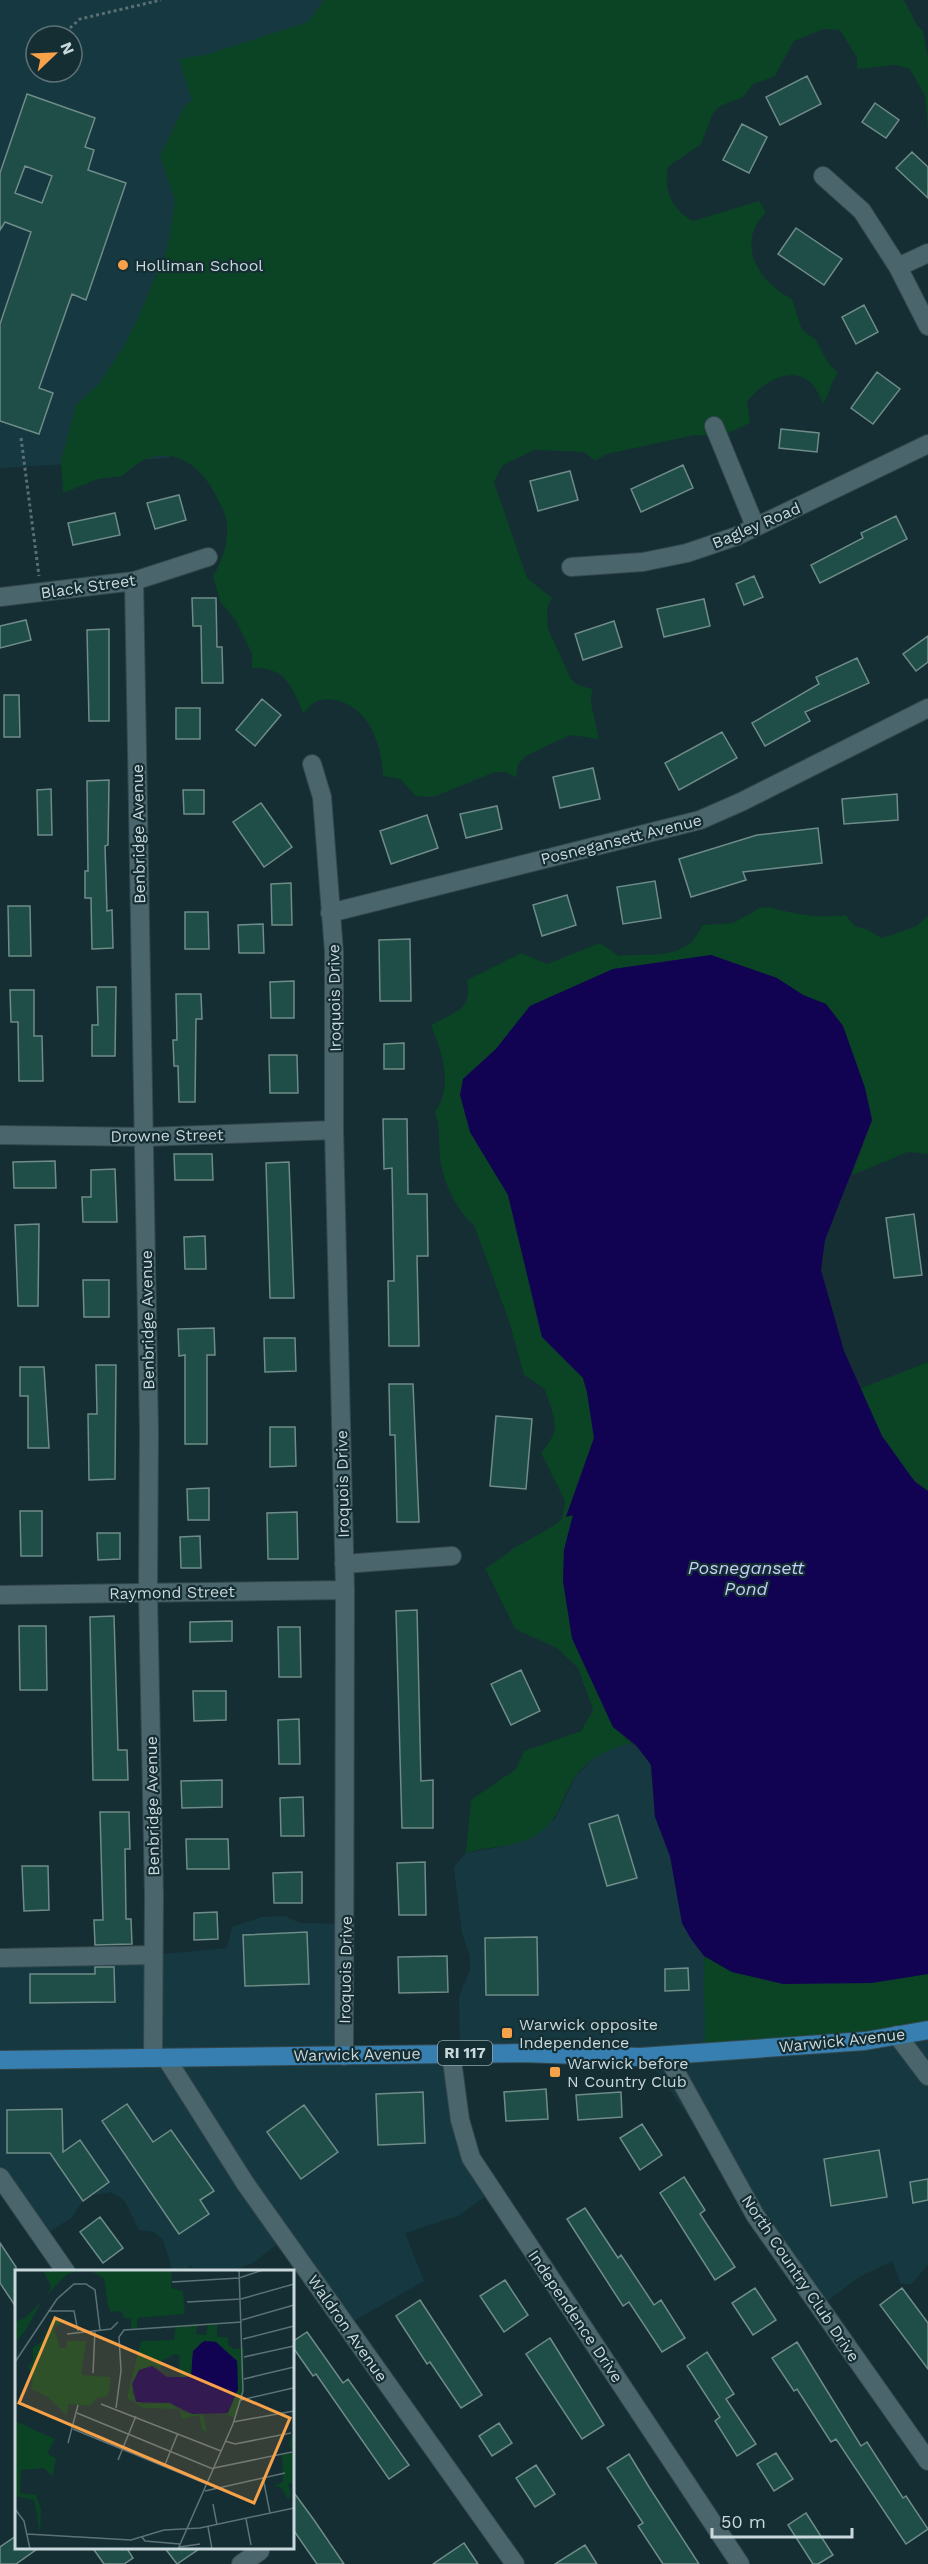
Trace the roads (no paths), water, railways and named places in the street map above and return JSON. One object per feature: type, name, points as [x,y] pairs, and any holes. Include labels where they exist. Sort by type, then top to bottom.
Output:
[{"type":"main road","name":"Warwick Avenue","points":[[0,2060],[451,2053],[667,2056],[865,2041],[928,2030]]},
{"type":"street","points":[[823,176],[862,211],[898,267],[928,326]]},
{"type":"street","points":[[898,267],[928,253]]},
{"type":"street","points":[[714,426],[755,526]]},
{"type":"street","name":"Bagley Road","points":[[571,567],[643,562],[687,553],[737,536],[873,473],[928,444]]},
{"type":"street","name":"Black Street","points":[[0,597],[134,581],[208,557]]},
{"type":"street","name":"Benbridge Avenue","points":[[134,581],[140,977],[145,1137],[153,1954],[159,2058]]},
{"type":"street","name":"Posnegansett Avenue","points":[[330,913],[700,820],[741,802],[928,708]]},
{"type":"street","name":"Iroquois Drive","points":[[312,764],[322,797],[334,952],[334,1130],[345,1590],[344,2056]]},
{"type":"street","name":"Drowne Street","points":[[0,1135],[145,1137],[334,1130]]},
{"type":"street","points":[[344,1564],[452,1557]]},
{"type":"street","name":"Raymond Street","points":[[0,1594],[345,1590]]},
{"type":"street","points":[[0,1958],[153,1954]]},
{"type":"street","points":[[897,2035],[928,2076]]},
{"type":"street","name":"Independence Drive","points":[[451,2053],[460,2120],[471,2158],[740,2564]]},
{"type":"street","name":"North Country Club Drive","points":[[667,2056],[754,2215],[928,2461]]},
{"type":"street","name":"Waldron Avenue","points":[[159,2058],[515,2564]]},
{"type":"street","points":[[0,2177],[65,2270]]},
{"type":"street","points":[[241,2564],[262,2554]]},
{"type":"water","name":"Posnegansett Pond","points":[[711,955],[777,978],[803,995],[826,1004],[843,1026],[865,1088],[872,1120],[825,1240],[821,1270],[844,1351],[882,1436],[915,1482],[928,1491],[928,1974],[871,1983],[783,1984],[732,1972],[704,1956],[682,1923],[670,1856],[655,1817],[651,1765],[636,1745],[613,1727],[572,1638],[563,1581],[564,1550],[573,1515],[566,1517],[594,1438],[587,1392],[583,1378],[542,1337],[508,1195],[470,1132],[460,1095],[463,1079],[496,1049],[530,1006],[613,969]]},
{"type":"place","name":"Holliman School","points":[[123,265]]},
{"type":"place","name":"Warwick opposite Independence","points":[[507,2033]]},
{"type":"place","name":"Warwick before N Country Club","points":[[555,2072]]}]
